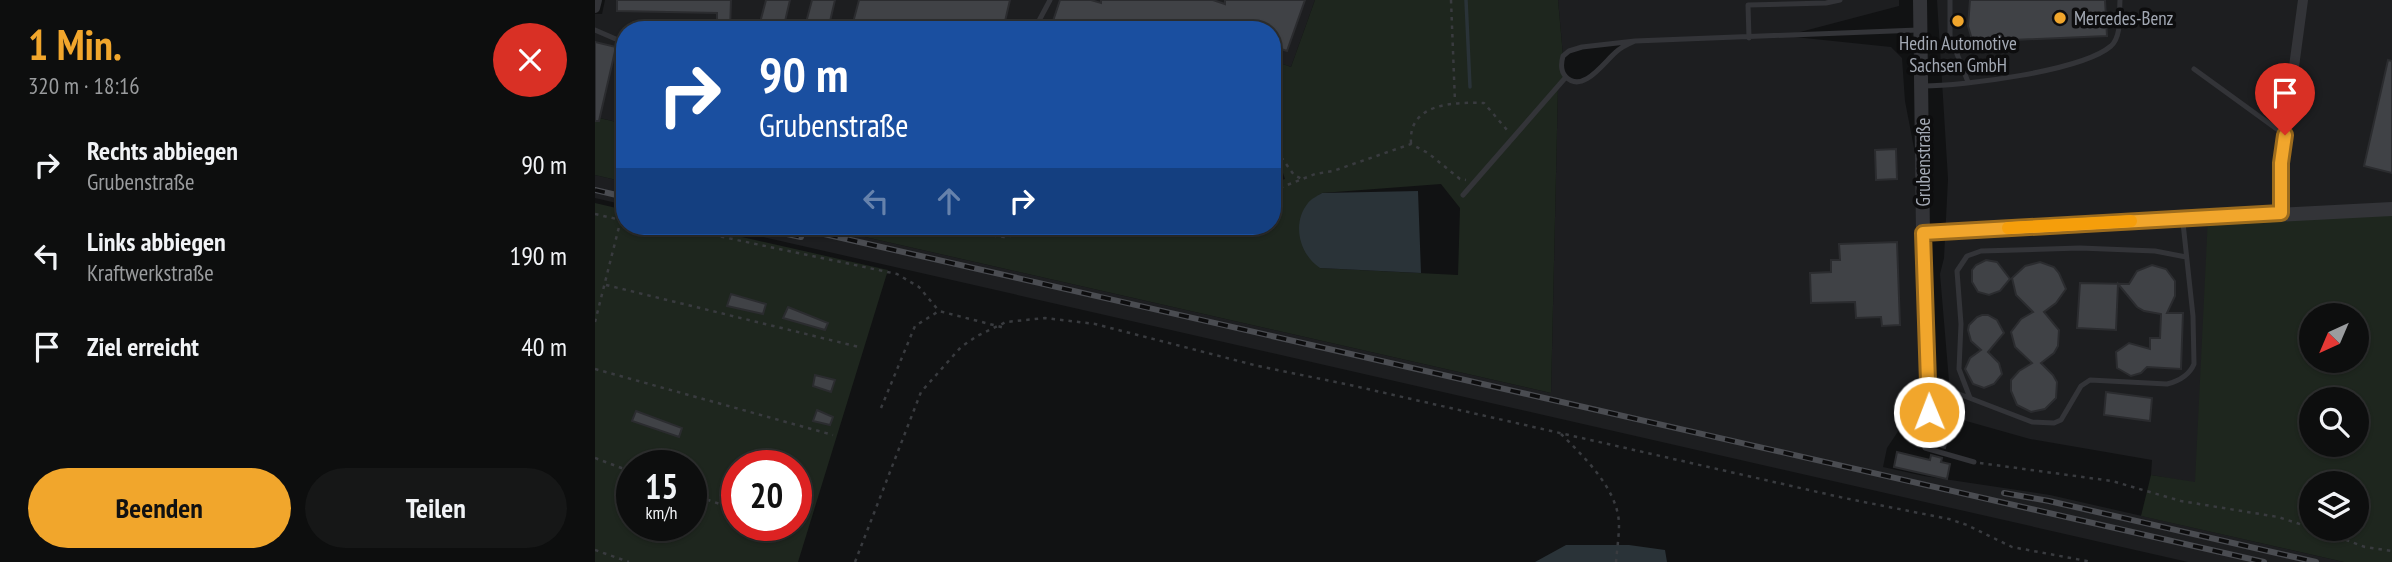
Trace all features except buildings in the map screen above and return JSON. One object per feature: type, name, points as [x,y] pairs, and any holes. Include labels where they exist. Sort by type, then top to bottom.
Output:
[{"type":"street","points":[[595,8],[597,0]]},
{"type":"street","name":"Grubenstraße","points":[[1920,0],[1923,233],[2392,209]]},
{"type":"street","points":[[2281,213],[2281,163],[2303,0]]},
{"type":"lane","points":[[1039,21],[1050,0]]},
{"type":"lane","points":[[1749,38],[1748,5],[1826,3],[1840,0]]},
{"type":"lane","points":[[1950,0],[1950,36],[1968,82]]},
{"type":"lane","points":[[1922,86],[2009,77],[2064,66],[2111,46],[2118,37],[2120,0]]},
{"type":"lane","points":[[595,30],[616,39]]},
{"type":"lane","points":[[1635,41],[1618,50],[1589,78],[1573,81],[1566,76],[1561,63],[1563,56],[1582,47],[1635,41],[1921,30]]},
{"type":"lane","points":[[2194,69],[2285,135]]},
{"type":"lane","points":[[1463,195],[1566,76]]},
{"type":"lane","points":[[1929,387],[1970,398],[2032,422],[2054,423],[2066,415],[2081,386],[2090,380],[2167,384],[2185,377],[2194,364],[2193,316],[2182,218]]},
{"type":"lane","points":[[1923,233],[1929,387],[1925,448],[1974,462]]},
{"type":"lane","points":[[1970,398],[1959,369],[1961,324],[1957,271],[1967,256],[1982,251],[2080,248],[2155,250],[2186,257]]},
{"type":"path","points":[[1451,0],[1455,102]]},
{"type":"path","points":[[1411,144],[1410,131],[1415,120],[1425,113],[1455,102],[1484,103],[1514,138]]},
{"type":"path","points":[[1281,187],[1411,144],[1428,153],[1460,179],[1476,180]]},
{"type":"path","points":[[1281,158],[1294,175],[1302,179]]},
{"type":"path","points":[[595,214],[616,219]]},
{"type":"path","points":[[595,322],[618,235]]},
{"type":"path","points":[[713,235],[897,274],[919,287],[939,311],[1005,328]]},
{"type":"path","points":[[990,235],[1017,235]]},
{"type":"path","points":[[606,285],[859,347]]},
{"type":"path","points":[[881,408],[915,326],[939,311]]},
{"type":"path","points":[[855,562],[921,392],[961,347],[1006,322],[1045,318],[1095,324],[1258,366],[1949,519],[1968,525],[2012,547],[2092,562]]},
{"type":"path","points":[[595,369],[833,435]]},
{"type":"path","points":[[1559,433],[1588,461],[1602,480],[1615,507],[1619,522],[1616,562]]},
{"type":"path","points":[[595,458],[616,466]]},
{"type":"path","points":[[1974,462],[2112,481],[2181,501],[2278,517],[2299,524]]},
{"type":"path","points":[[2349,541],[2365,547],[2392,551]]},
{"type":"path","points":[[595,550],[629,562]]},
{"type":"shaded area","points":[[605,0],[1315,0],[1291,67],[1281,63],[1281,21],[616,21],[616,122],[595,117],[595,14],[602,14]]},
{"type":"shaded area","points":[[1315,0],[1558,0],[1563,56],[1561,63],[1566,77],[1558,86],[1551,393],[857,235],[1281,235],[1281,180],[1285,179],[1281,167],[1281,63],[1291,67]],"holes":[[[1441,184],[1460,208],[1458,275],[1320,268],[1301,229],[1304,211],[1322,193]]]},
{"type":"shaded area","points":[[1558,0],[1899,0],[1899,6],[1785,36],[1891,47],[1902,58],[1905,101],[1923,195],[1929,387],[1916,383],[1917,412],[1911,412],[1887,448],[1883,467],[2050,495],[2344,562],[2188,562],[754,235],[857,235],[1551,393],[1558,86],[1566,77],[1582,81],[1618,50],[1633,42],[1582,47],[1563,56]]},
{"type":"shaded area","points":[[1937,0],[2392,0],[2392,533],[2369,500],[2369,471],[2299,471],[2299,483],[2195,483],[2151,475],[2152,460],[2030,439],[1952,417],[1940,274],[1944,258],[1948,179]]},
{"type":"shaded area","points":[[595,117],[616,122],[616,180],[595,175]]},
{"type":"shaded area","points":[[595,175],[616,180],[616,203],[595,198]]},
{"type":"shaded area","points":[[1418,191],[1421,273],[1320,268],[1307,255],[1300,238],[1300,220],[1309,202],[1322,193]]},
{"type":"shaded area","points":[[595,203],[616,208],[616,235],[733,235],[888,270],[812,517],[812,450],[721,450],[721,541],[804,541],[798,562],[595,562]]},
{"type":"shaded area","points":[[2392,209],[2392,562],[2344,562],[2141,516],[2151,475],[2195,482],[2208,217]]},
{"type":"shaded area","points":[[1566,545],[1629,545],[1665,550],[1667,562],[1535,562]]},
{"type":"waterway","points":[[1466,0],[1470,87]]},
{"type":"railway","points":[[595,190],[616,195]]},
{"type":"railway","points":[[792,235],[801,237]]},
{"type":"railway","points":[[829,235],[2264,562]]},
{"type":"railway","points":[[2004,493],[2316,562]]},
{"type":"slow traffic","points":[[2008,228],[2131,221]]},
{"type":"place","name":"Mercedes-Benz","points":[[2060,18]]},
{"type":"place","name":"Hedin Automotive Sachsen GmbH","points":[[1958,21]]},
{"type":"route","points":[[1929,412],[1923,233],[2281,213],[2281,163],[2285,135]]}]
